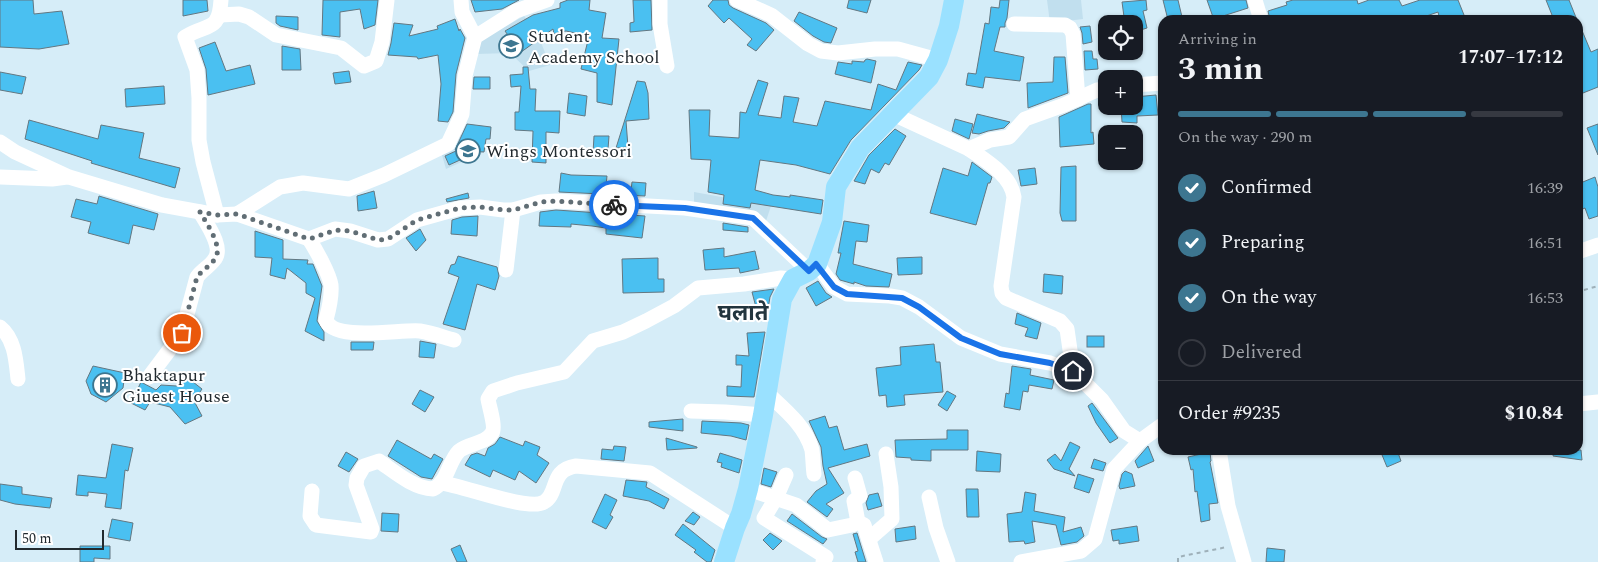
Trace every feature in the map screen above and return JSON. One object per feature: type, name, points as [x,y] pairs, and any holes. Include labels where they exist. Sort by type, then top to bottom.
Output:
[{"type":"main road","points":[[724,562],[748,489],[763,415],[782,299],[806,271],[832,222],[836,187],[860,148],[929,77],[938,60],[949,26],[954,0]]},
{"type":"street","points":[[217,215],[199,140],[197,70],[185,37],[214,24],[220,8],[249,16],[276,35],[341,48],[364,66],[376,60],[382,42],[387,0]]},
{"type":"street","points":[[237,214],[280,188],[303,183],[349,188],[384,175],[448,144],[462,114],[466,76],[475,37],[462,12],[461,0]]},
{"type":"street","points":[[475,37],[516,11],[547,0]]},
{"type":"street","points":[[660,0],[660,24],[667,66]]},
{"type":"street","points":[[737,0],[771,15],[808,44],[821,51],[838,54],[875,49],[898,49],[938,60]]},
{"type":"street","points":[[1256,0],[1260,15]]},
{"type":"street","points":[[1014,24],[1065,25],[1070,28],[1078,99]]},
{"type":"street","points":[[1143,84],[1158,83]]},
{"type":"street","points":[[970,149],[990,140],[1009,137],[1025,119],[1098,90]]},
{"type":"street","points":[[893,114],[970,149],[994,166],[1011,185],[1014,197],[1001,286],[1002,293],[1006,298],[1060,321],[1067,329],[1073,371]]},
{"type":"street","points":[[0,142],[15,152],[69,177],[162,205],[217,215],[237,214],[309,239],[316,249],[331,285],[330,305],[326,320],[330,326],[348,332],[359,333],[420,331],[454,340]]},
{"type":"street","points":[[0,177],[52,179],[69,177]]},
{"type":"street","points":[[309,239],[336,230],[350,231],[378,240],[388,239],[417,220],[460,208],[480,207],[514,210],[541,202],[556,201],[685,208],[753,218],[806,271],[847,294],[902,298],[919,307],[961,338],[1000,354],[1050,363],[1073,371],[1102,400],[1124,431],[1140,442]]},
{"type":"street","points":[[506,270],[514,210]]},
{"type":"street","points":[[149,376],[182,333],[197,277],[217,255],[217,243],[200,212]]},
{"type":"street","points":[[1583,250],[1598,245]]},
{"type":"street","points":[[312,491],[310,516],[316,525],[369,533],[372,530],[356,485],[357,478],[364,466],[379,461],[403,478],[427,489],[433,489],[439,486],[456,454],[464,446],[486,439],[492,433],[494,428],[488,398],[493,391],[516,383],[564,372],[593,341],[623,332],[646,321],[674,306],[698,288],[744,284],[781,278],[806,271]]},
{"type":"street","points":[[0,326],[10,340],[15,356],[18,379]]},
{"type":"street","points":[[766,392],[797,421],[807,437],[812,451],[814,474]]},
{"type":"street","points":[[1583,404],[1598,402]]},
{"type":"street","points":[[691,412],[763,415]]},
{"type":"street","points":[[1021,562],[1081,551],[1095,538],[1114,469],[1140,442],[1158,429]]},
{"type":"street","points":[[869,539],[892,519],[891,487],[886,454]]},
{"type":"street","points":[[1220,455],[1228,506],[1244,562]]},
{"type":"street","points":[[441,483],[454,484],[491,496],[537,505],[547,500],[561,472],[566,468],[576,466],[650,473],[734,528]]},
{"type":"street","points":[[786,474],[776,498],[764,518],[826,557],[823,562]]},
{"type":"street","points":[[855,478],[860,496],[854,501],[858,522]]},
{"type":"street","points":[[748,489],[796,505],[828,530],[858,522]]},
{"type":"street","points":[[928,497],[948,562]]},
{"type":"street","points":[[858,522],[864,525],[876,562]]},
{"type":"street","points":[[1086,546],[1090,562]]},
{"type":"path","points":[[1584,290],[1598,286]]},
{"type":"path","points":[[1178,562],[1178,557],[1217,550],[1239,543]]},
{"type":"shaded area","points":[[1047,0],[1081,0],[1083,19],[1050,23]]},
{"type":"shaded area","name":"Student Academy School","points":[[524,16],[536,30],[550,65],[529,71],[510,53],[476,54],[481,40]]},
{"type":"shaded area","name":"Wings Montessori","points":[[459,134],[486,139],[484,152],[446,169],[442,155],[455,150]]},
{"type":"shaded area","points":[[694,192],[771,206],[765,224],[694,210]]},
{"type":"building","points":[[0,0],[33,0],[34,14],[62,11],[69,44],[39,49],[0,47]]},
{"type":"building","points":[[183,0],[207,0],[208,11],[183,16]]},
{"type":"building","points":[[323,0],[378,0],[375,25],[364,29],[360,9],[340,12],[340,37],[322,35]]},
{"type":"building","points":[[471,0],[519,0],[502,9],[475,12]]},
{"type":"building","points":[[568,0],[590,0],[589,10],[606,13],[602,38],[619,39],[612,105],[597,102],[597,73],[581,69],[589,36],[566,31],[554,34],[553,29],[517,55],[506,41],[510,38],[505,31],[533,15],[560,8],[560,3]]},
{"type":"building","points":[[633,0],[651,0],[652,30],[630,32],[630,23],[634,22]]},
{"type":"building","points":[[713,0],[728,0],[729,5],[733,8],[766,23],[774,30],[756,51],[747,45],[752,39],[729,18],[724,23],[708,6]]},
{"type":"building","points":[[849,0],[871,0],[867,13],[847,8]]},
{"type":"building","points":[[1000,0],[1009,0],[1007,18],[1005,27],[1000,27],[994,51],[1024,57],[1020,81],[985,77],[983,88],[966,85],[968,73],[976,74],[985,23],[989,24],[991,7],[999,8]]},
{"type":"building","points":[[1146,0],[1147,10],[1143,11],[1147,28],[1143,29],[1143,15],[1124,15],[1122,2]]},
{"type":"building","points":[[1163,0],[1178,0],[1182,15],[1167,15]]},
{"type":"building","points":[[1207,0],[1246,0],[1248,8],[1226,15],[1212,15]]},
{"type":"building","points":[[1293,0],[1357,0],[1358,4],[1369,0],[1399,0],[1402,6],[1420,0],[1458,0],[1464,15],[1439,15],[1438,12],[1429,15],[1269,15],[1268,11],[1287,5],[1286,2]]},
{"type":"building","points":[[1546,0],[1569,0],[1575,15],[1552,15]]},
{"type":"building","points":[[799,12],[837,28],[831,43],[824,42],[813,36],[794,21]]},
{"type":"building","points":[[276,16],[298,17],[298,30],[280,26],[276,23]]},
{"type":"building","points":[[455,19],[459,31],[460,29],[465,38],[456,74],[453,112],[448,122],[438,121],[441,84],[438,55],[418,59],[417,57],[388,55],[394,23],[413,25],[409,36],[438,29],[437,26]]},
{"type":"building","points":[[1090,26],[1092,42],[1083,44],[1080,27]]},
{"type":"building","points":[[1583,33],[1591,52],[1598,49],[1598,87],[1583,93]]},
{"type":"building","points":[[215,42],[226,71],[250,65],[255,84],[208,95],[206,69],[199,48]]},
{"type":"building","points":[[282,46],[300,49],[301,70],[282,70]]},
{"type":"building","points":[[1084,51],[1092,51],[1093,59],[1097,59],[1098,69],[1085,70]]},
{"type":"building","points":[[1054,57],[1065,57],[1068,93],[1028,108],[1027,83],[1053,82]]},
{"type":"building","points":[[867,59],[876,61],[871,83],[835,74],[838,62],[852,64],[852,61],[864,62]]},
{"type":"building","points":[[908,62],[922,65],[851,140],[830,174],[796,165],[760,160],[755,190],[773,195],[790,197],[790,195],[823,200],[821,214],[751,203],[750,208],[723,204],[724,195],[708,192],[711,160],[691,159],[689,110],[710,110],[709,136],[739,138],[740,112],[746,113],[758,80],[768,83],[758,115],[781,118],[784,96],[799,98],[793,122],[817,126],[825,101],[871,110],[878,84],[896,90]]},
{"type":"building","points":[[523,67],[528,67],[530,89],[536,89],[535,111],[560,111],[559,133],[546,132],[546,163],[532,162],[533,131],[515,130],[515,112],[519,112],[521,86],[511,87],[510,75],[523,74]]},
{"type":"building","points":[[349,71],[351,82],[335,84],[333,73]]},
{"type":"building","points":[[0,72],[26,77],[22,94],[0,90]]},
{"type":"building","points":[[474,77],[490,77],[490,89],[473,89]]},
{"type":"building","points":[[637,81],[645,82],[648,93],[649,119],[626,121],[628,147],[616,148]]},
{"type":"building","points":[[164,86],[165,104],[126,107],[125,89]]},
{"type":"building","points":[[569,93],[587,96],[585,116],[567,113]]},
{"type":"building","points":[[1156,95],[1158,115],[1137,116],[1137,123],[1122,122],[1122,115],[1143,115],[1143,96]]},
{"type":"building","points":[[1091,104],[1091,133],[1093,132],[1094,144],[1060,147],[1059,117]]},
{"type":"building","points":[[977,114],[1010,122],[1004,128],[979,134],[972,133]]},
{"type":"building","points":[[955,119],[973,124],[969,139],[952,131]]},
{"type":"building","points":[[29,120],[98,139],[101,125],[144,133],[139,158],[180,168],[175,188],[91,163],[92,161],[25,139]]},
{"type":"building","points":[[467,124],[491,127],[490,139],[486,139],[484,152],[455,150]]},
{"type":"building","points":[[1598,124],[1598,155],[1587,128]]},
{"type":"building","points":[[895,129],[906,136],[889,165],[885,163],[879,173],[871,169],[865,184],[854,181],[869,155]]},
{"type":"building","points":[[594,136],[609,136],[608,149],[604,149],[604,154],[593,153]]},
{"type":"building","points":[[456,151],[460,160],[449,165],[445,156]]},
{"type":"building","points":[[972,162],[992,177],[990,183],[988,183],[976,225],[930,213],[943,168],[968,176]]},
{"type":"building","points":[[1076,166],[1076,221],[1062,221],[1060,213],[1061,167]]},
{"type":"building","points":[[1035,168],[1037,184],[1021,186],[1018,170]]},
{"type":"building","points":[[561,173],[607,176],[606,186],[631,190],[632,182],[646,183],[645,196],[559,192]]},
{"type":"building","points":[[1595,177],[1598,187],[1598,216],[1589,219],[1585,208],[1583,209],[1583,182]]},
{"type":"building","points":[[374,191],[377,208],[358,211],[357,196]]},
{"type":"building","points":[[468,193],[469,198],[447,202],[446,199]]},
{"type":"building","points":[[99,196],[158,214],[154,230],[133,225],[129,244],[88,233],[91,222],[71,217],[76,199],[97,204]]},
{"type":"building","points":[[556,210],[645,216],[642,238],[606,234],[606,228],[592,226],[571,224],[571,227],[539,226],[540,212]]},
{"type":"building","points":[[478,216],[477,236],[451,234],[452,220]]},
{"type":"building","points":[[844,221],[869,225],[867,242],[856,241],[853,264],[892,274],[889,287],[866,286],[840,280],[836,274],[841,253],[838,253]]},
{"type":"building","points":[[723,223],[748,227],[748,232],[723,230]]},
{"type":"building","points":[[420,229],[426,240],[416,251],[406,238]]},
{"type":"building","points":[[255,231],[283,240],[283,259],[308,260],[307,264],[313,264],[322,286],[317,321],[324,332],[324,341],[305,331],[315,298],[306,293],[306,283],[287,268],[285,279],[270,275],[272,258],[255,257]]},
{"type":"building","points":[[724,248],[724,257],[755,251],[759,269],[740,273],[739,268],[705,270],[703,250]]},
{"type":"building","points":[[458,256],[497,267],[499,276],[495,290],[477,284],[465,330],[443,324],[459,277],[448,273]]},
{"type":"building","points":[[922,257],[922,274],[898,275],[897,258]]},
{"type":"building","points":[[658,258],[658,279],[664,279],[664,292],[623,293],[622,259]]},
{"type":"building","points":[[1044,274],[1063,276],[1062,294],[1043,292]]},
{"type":"building","points":[[818,281],[826,293],[832,297],[816,306],[806,288]]},
{"type":"building","points":[[774,289],[770,297],[767,315],[758,315],[752,292]]},
{"type":"building","points":[[1017,313],[1041,323],[1037,339],[1025,336],[1028,328],[1015,324]]},
{"type":"building","points":[[765,332],[754,397],[727,396],[727,386],[741,387],[742,365],[736,365],[736,355],[749,356],[747,333]]},
{"type":"building","points":[[1087,336],[1104,336],[1104,347],[1087,347]]},
{"type":"building","points":[[420,341],[436,344],[434,358],[419,357]]},
{"type":"building","points":[[351,342],[374,342],[373,350],[351,350]]},
{"type":"building","points":[[934,344],[936,362],[940,362],[943,392],[904,395],[905,405],[887,407],[886,395],[879,396],[876,368],[901,365],[900,347]]},
{"type":"building","name":"Bhaktapur Giuest House","points":[[93,366],[125,373],[123,388],[106,402],[91,394],[86,381]]},
{"type":"building","points":[[1012,366],[1031,369],[1030,375],[1054,380],[1052,389],[1029,385],[1028,392],[1023,391],[1020,410],[1004,407],[1006,393],[1009,394]]},
{"type":"building","points":[[188,378],[202,389],[194,401],[202,416],[185,424],[170,407],[150,402],[145,410],[131,403],[141,382],[156,390],[161,385],[177,386]]},
{"type":"building","points":[[420,390],[434,397],[425,412],[412,404]]},
{"type":"building","points":[[947,391],[956,396],[947,411],[938,405]]},
{"type":"building","points":[[1092,403],[1118,438],[1110,443],[1096,423],[1088,406]]},
{"type":"building","points":[[825,416],[829,428],[837,426],[844,450],[867,444],[870,456],[828,468],[844,493],[826,504],[833,509],[827,517],[807,502],[816,491],[827,484],[821,447],[809,421]]},
{"type":"building","points":[[683,419],[683,431],[649,427],[649,422]]},
{"type":"building","points":[[702,421],[749,425],[746,440],[731,436],[701,433]]},
{"type":"building","points":[[947,430],[968,430],[968,450],[931,450],[931,461],[896,457],[895,440],[947,439]]},
{"type":"building","points":[[500,437],[523,446],[525,441],[540,447],[537,455],[549,463],[536,483],[519,471],[515,480],[493,470],[490,477],[465,465],[471,455],[477,453],[485,456],[488,448],[495,444]]},
{"type":"building","points":[[666,438],[697,447],[697,448],[667,450]]},
{"type":"building","points":[[397,440],[431,459],[434,454],[443,459],[432,479],[421,477],[388,456]]},
{"type":"building","points":[[1070,442],[1080,447],[1069,469],[1075,476],[1054,469],[1047,460],[1055,454],[1061,461]]},
{"type":"building","points":[[112,444],[133,448],[128,471],[125,470],[121,509],[105,507],[107,494],[88,492],[88,496],[76,495],[78,475],[106,478]]},
{"type":"building","points":[[614,446],[626,447],[624,461],[601,459],[602,449],[613,450]]},
{"type":"building","points":[[1148,446],[1154,461],[1138,468],[1135,461]]},
{"type":"building","points":[[977,451],[1001,454],[1000,472],[976,471]]},
{"type":"building","points":[[346,452],[358,459],[349,472],[338,466]]},
{"type":"building","points":[[720,453],[742,460],[739,473],[721,467],[722,463],[717,462]]},
{"type":"building","points":[[1210,455],[1218,503],[1209,504],[1210,520],[1201,522],[1193,469],[1191,470],[1188,457]]},
{"type":"building","points":[[1382,455],[1399,455],[1401,461],[1387,467]]},
{"type":"building","points":[[1582,455],[1582,460],[1553,456]]},
{"type":"building","points":[[1094,459],[1106,463],[1103,471],[1091,468]]},
{"type":"building","points":[[764,468],[777,472],[771,487],[761,484]]},
{"type":"building","points":[[1125,471],[1132,474],[1135,486],[1120,489],[1122,474]]},
{"type":"building","points":[[1078,474],[1094,479],[1089,493],[1074,488]]},
{"type":"building","points":[[626,480],[647,482],[646,487],[669,499],[664,509],[649,501],[623,496]]},
{"type":"building","points":[[0,484],[22,487],[22,494],[52,498],[50,508],[15,504],[0,500]]},
{"type":"building","points":[[966,489],[978,489],[979,517],[967,517]]},
{"type":"building","points":[[1025,492],[1036,494],[1034,511],[1065,517],[1063,532],[1081,527],[1084,536],[1077,542],[1061,545],[1056,525],[1032,521],[1035,542],[1025,544],[1024,541],[1009,542],[1007,514],[1022,512]]},
{"type":"building","points":[[878,493],[882,506],[868,510],[866,503],[869,495]]},
{"type":"building","points":[[605,494],[617,500],[610,515],[613,517],[606,529],[592,522]]},
{"type":"building","points":[[693,512],[700,517],[694,525],[685,521]]},
{"type":"building","points":[[382,513],[399,514],[398,532],[381,531]]},
{"type":"building","points":[[792,514],[827,539],[823,544],[787,521]]},
{"type":"building","points":[[112,519],[133,523],[130,541],[108,537]]},
{"type":"building","points":[[683,524],[715,550],[711,562],[707,562],[694,552],[696,550],[675,535]]},
{"type":"building","points":[[915,526],[916,539],[896,542],[895,529]]},
{"type":"building","points":[[1137,526],[1139,541],[1119,544],[1119,540],[1113,541],[1111,530]]},
{"type":"building","points":[[770,533],[782,541],[773,550],[763,540]]},
{"type":"building","points":[[857,533],[866,562],[858,562],[855,552],[858,551],[853,534]]},
{"type":"building","points":[[460,545],[467,562],[457,562],[451,549]]},
{"type":"building","points":[[80,546],[110,546],[110,559],[94,558],[94,562],[80,562]]},
{"type":"building","points":[[1267,548],[1285,550],[1284,562],[1266,562]]},
{"type":"way so far","points":[[182,333],[197,277],[214,260],[218,250],[217,243],[200,212],[217,215],[237,214],[309,239],[336,230],[350,231],[378,240],[388,239],[417,220],[460,208],[480,207],[514,210],[541,202],[556,201],[614,205]]},
{"type":"place","name":"Student Academy School","points":[[511,46]]},
{"type":"place","name":"Wings Montessori","points":[[468,151]]},
{"type":"place","name":"Bhaktapur Giuest House","points":[[105,385]]},
{"type":"district","name":"घलाते","points":[[743,312]]},
{"type":"route","points":[[614,205],[685,208],[753,218],[809,271],[816,264],[834,287],[847,294],[902,298],[919,307],[961,338],[1000,354],[1050,363],[1073,371]]}]
